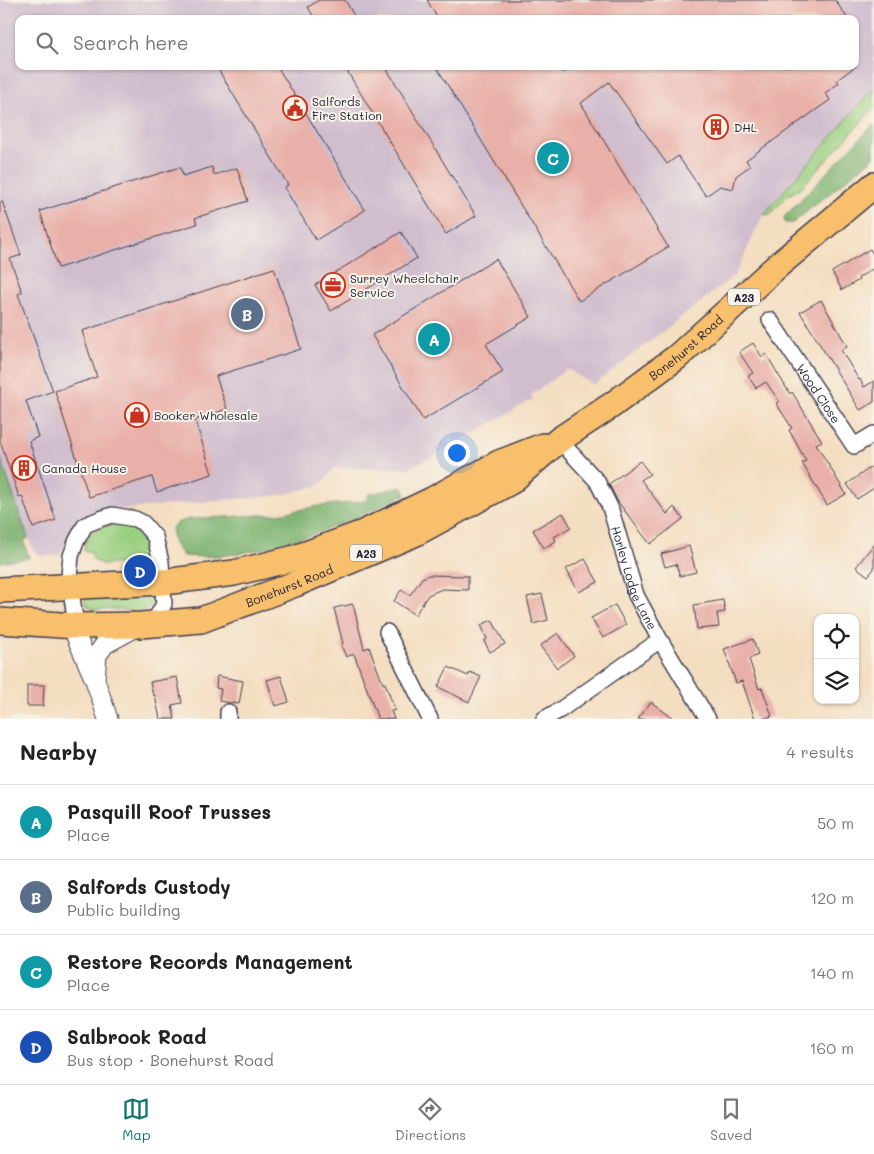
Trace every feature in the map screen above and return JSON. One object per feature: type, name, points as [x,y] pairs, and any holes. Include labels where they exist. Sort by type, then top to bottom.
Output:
[{"type":"main road","name":"Bonehurst Road","points":[[76,626],[201,620],[295,584],[416,533],[510,482],[559,440],[612,405],[677,357],[776,267],[874,185]]},
{"type":"main road","name":"Bonehurst Road","points":[[71,587],[164,582],[234,572],[295,558],[364,532],[432,500],[499,463],[559,440]]},
{"type":"main road","name":"A23","points":[[0,590],[71,587]]},
{"type":"main road","name":"A23","points":[[0,621],[76,626]]},
{"type":"street","name":"Wood Close","points":[[770,320],[854,446],[874,434]]},
{"type":"street","name":"Horley Lodge Lane","points":[[559,440],[596,482],[610,507],[636,596],[660,640],[708,719]]},
{"type":"street","points":[[95,680],[97,655],[105,644],[147,624],[164,604],[162,562],[155,536],[143,523],[135,519],[112,516],[100,518],[86,525],[76,542],[71,556],[69,576],[76,636],[95,680],[108,719]]},
{"type":"street","points":[[387,632],[430,719]]},
{"type":"street","points":[[544,719],[560,710],[660,640]]},
{"type":"shaded area","points":[[0,0],[874,0],[874,88],[763,215],[735,275],[594,385],[567,369],[531,395],[533,399],[410,468],[334,468],[325,480],[317,486],[282,495],[93,512],[82,517],[72,527],[60,555],[41,556],[33,550],[0,456]]},
{"type":"green space","points":[[874,88],[874,108],[800,189],[790,194],[770,214],[763,215]]},
{"type":"green space","points":[[874,124],[874,157],[793,223],[785,223],[784,217]]},
{"type":"green space","points":[[0,456],[28,538],[24,542],[29,558],[0,562]]},
{"type":"green space","points":[[402,487],[406,494],[355,518],[298,539],[269,547],[211,556],[183,556],[174,544],[171,529],[177,523],[188,519],[279,514],[318,506],[366,501],[369,494]]},
{"type":"green space","points":[[130,524],[140,529],[154,560],[103,565],[94,560],[90,551],[84,551],[89,535],[94,531],[107,526]]},
{"type":"green space","points":[[155,591],[157,596],[152,605],[144,610],[135,612],[113,609],[94,610],[87,606],[84,601],[87,596]]},
{"type":"building","points":[[319,0],[345,0],[354,15],[313,15],[308,7]]},
{"type":"building","points":[[427,0],[835,0],[845,15],[436,15]]},
{"type":"building","points":[[218,70],[279,70],[365,210],[316,240],[284,187],[288,185]]},
{"type":"building","points":[[346,70],[387,70],[476,216],[446,234]]},
{"type":"building","points":[[438,70],[561,70],[563,73],[567,70],[851,70],[837,80],[839,83],[825,93],[830,100],[746,160],[750,166],[736,176],[733,189],[720,186],[706,196],[678,156],[667,164],[609,82],[581,103],[668,247],[579,301]]},
{"type":"building","points":[[180,167],[183,176],[212,167],[214,175],[237,168],[248,201],[195,218],[197,224],[58,268],[40,211]]},
{"type":"building","points":[[2,201],[21,255],[10,259],[22,292],[18,294],[53,391],[26,401],[38,437],[29,441],[56,520],[33,528],[22,496],[19,497],[0,441],[0,202]]},
{"type":"building","points":[[401,232],[417,258],[331,311],[315,285]]},
{"type":"building","points":[[870,249],[874,256],[874,268],[842,290],[832,272]]},
{"type":"building","points":[[496,259],[531,317],[486,344],[503,372],[423,420],[372,335]]},
{"type":"building","points":[[274,268],[301,349],[216,376],[227,409],[195,420],[212,474],[157,492],[152,477],[89,497],[55,391],[97,377],[82,331]]},
{"type":"building","points":[[821,300],[847,346],[841,350],[859,380],[864,387],[874,381],[874,402],[860,410],[800,312]]},
{"type":"building","points":[[753,343],[762,357],[766,354],[822,441],[816,444],[846,494],[827,505],[802,463],[806,461],[789,430],[792,428],[776,403],[779,401],[766,382],[756,388],[748,376],[753,373],[739,352]]},
{"type":"building","points":[[640,461],[650,474],[641,480],[667,514],[674,507],[683,519],[650,544],[618,502],[609,484]]},
{"type":"building","points":[[874,465],[874,488],[857,499],[847,484]]},
{"type":"building","points":[[563,513],[571,527],[554,537],[556,541],[544,548],[533,530]]},
{"type":"building","points":[[874,544],[874,569],[868,576],[856,567]]},
{"type":"building","points":[[689,546],[696,572],[680,576],[676,564],[665,567],[661,554]]},
{"type":"building","points":[[585,559],[598,582],[579,592],[566,569]]},
{"type":"building","points":[[429,575],[468,576],[468,590],[442,589],[428,595],[415,615],[394,601],[401,590],[410,595],[422,578]]},
{"type":"building","points":[[542,594],[548,620],[533,624],[527,597]]},
{"type":"building","points":[[723,600],[725,612],[717,613],[719,627],[697,629],[694,605]]},
{"type":"building","points":[[353,604],[364,649],[369,647],[383,684],[385,683],[395,710],[391,711],[394,719],[378,719],[354,654],[346,657],[341,645],[343,644],[334,608]]},
{"type":"building","points":[[615,605],[626,625],[603,638],[591,618]]},
{"type":"building","points":[[492,620],[505,644],[490,652],[484,641],[487,639],[481,625]]},
{"type":"building","points":[[558,633],[574,656],[557,668],[540,646]]},
{"type":"building","points":[[753,639],[758,655],[749,659],[759,689],[762,688],[772,716],[762,719],[755,719],[742,681],[736,683],[724,649]]},
{"type":"building","points":[[448,667],[468,676],[470,672],[481,677],[469,702],[438,687]]},
{"type":"building","points":[[217,676],[243,681],[239,704],[219,701],[221,689],[216,688]]},
{"type":"building","points":[[281,676],[289,702],[275,706],[267,680]]},
{"type":"building","points":[[177,677],[182,703],[172,705],[175,719],[160,719],[150,682]]},
{"type":"building","points":[[27,685],[44,685],[43,706],[27,706]]},
{"type":"building","points":[[651,702],[674,719],[638,719]]},
{"type":"place","name":"Salfords Fire Station","points":[[295,108]]},
{"type":"place","name":"DHL","points":[[716,127]]},
{"type":"place","name":"Restore Records Management","points":[[553,158]]},
{"type":"place","name":"Surrey Wheelchair Service","points":[[333,285]]},
{"type":"place","name":"Salfords Custody","points":[[247,314]]},
{"type":"place","name":"Pasquill Roof Trusses","points":[[434,339]]},
{"type":"place","name":"Booker Wholesale","points":[[137,415]]},
{"type":"place","name":"Canada House","points":[[24,468]]},
{"type":"place","name":"Salbrook Road","points":[[140,571]]}]
